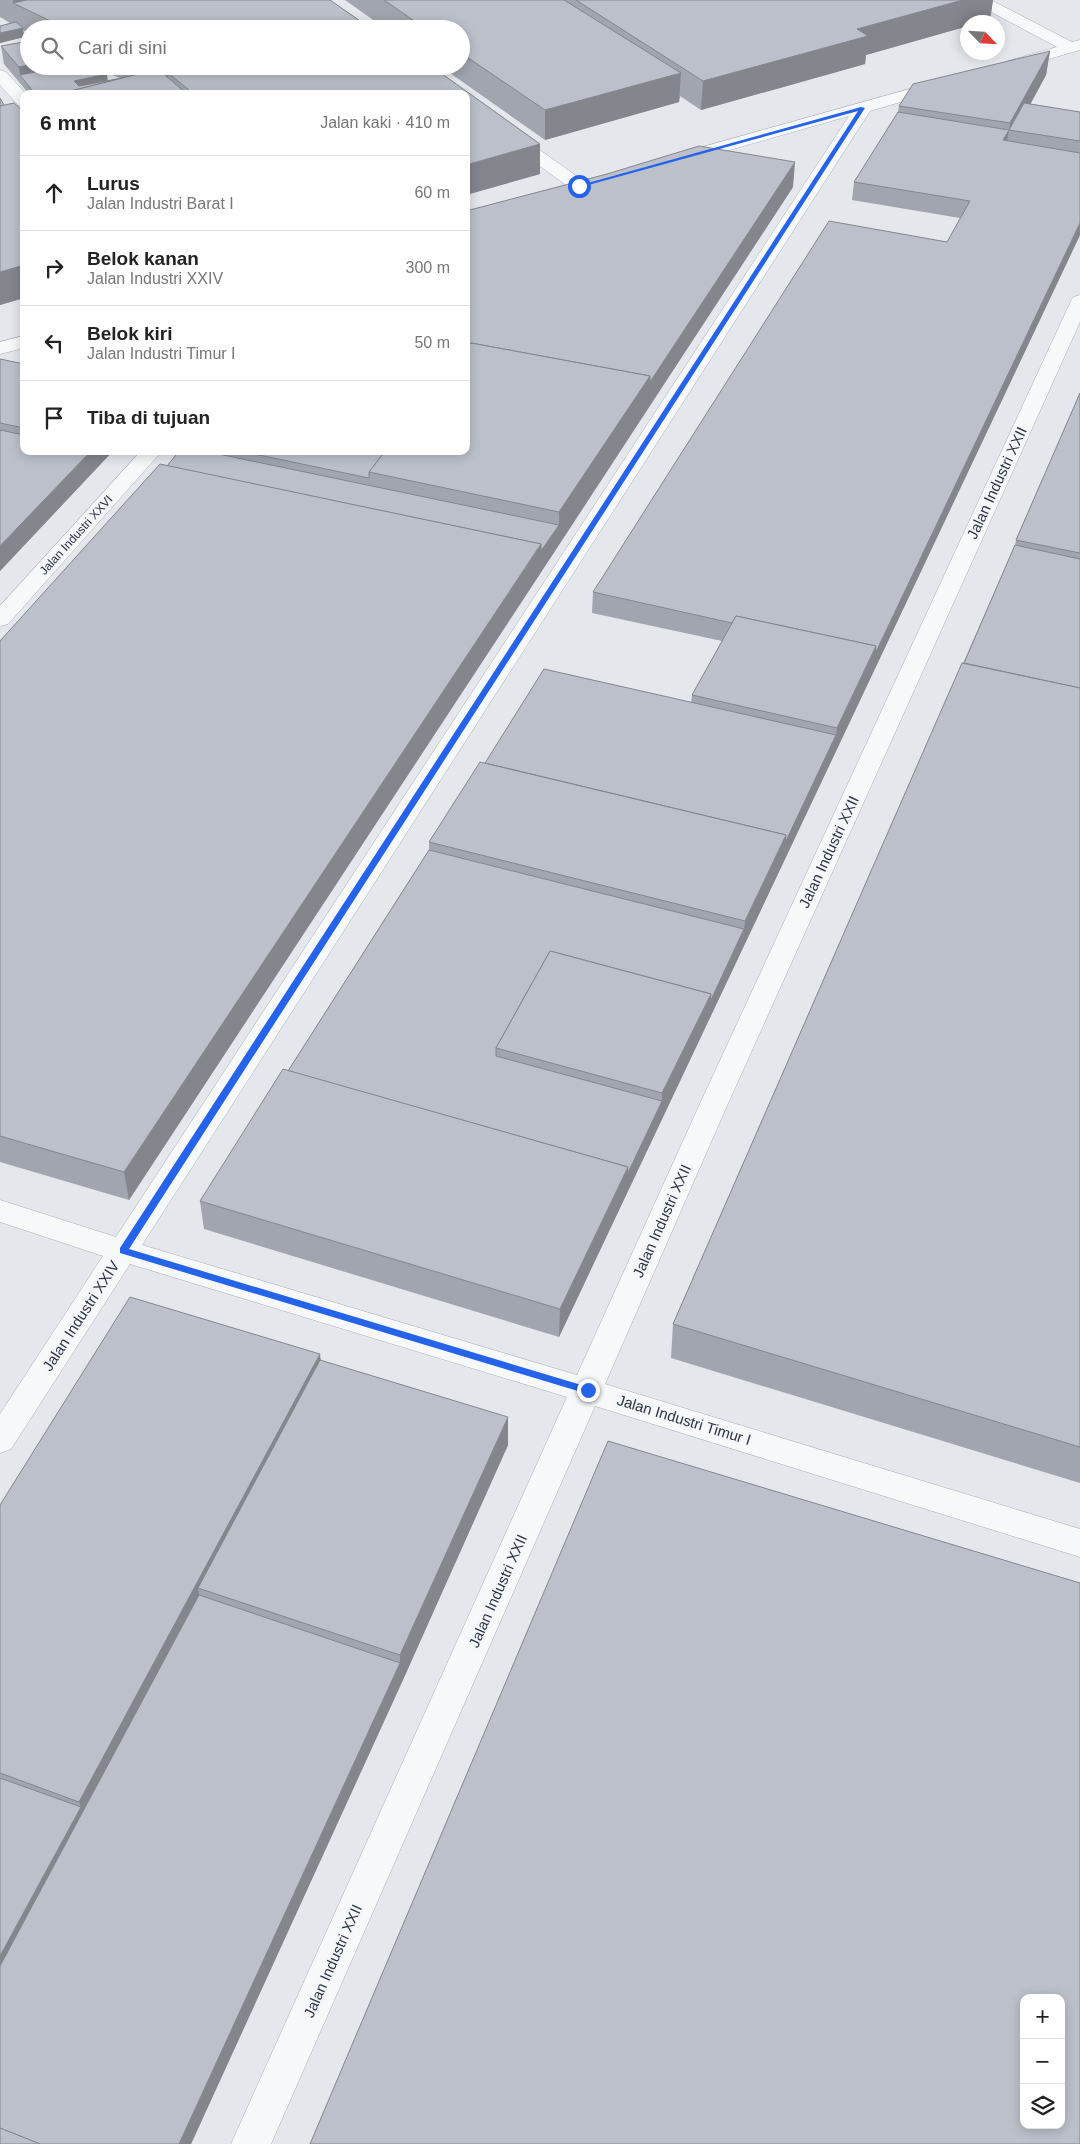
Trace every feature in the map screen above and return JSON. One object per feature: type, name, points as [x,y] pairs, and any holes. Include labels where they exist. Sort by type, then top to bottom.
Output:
[{"type":"street","points":[[979,0],[1076,46]]},
{"type":"street","points":[[995,70],[1076,46]]},
{"type":"street","points":[[0,75],[20,98]]},
{"type":"street","points":[[664,163],[957,81]]},
{"type":"street","points":[[470,108],[579,186]]},
{"type":"street","name":"Jalan Industri XXIV","points":[[0,1440],[863,108]]},
{"type":"street","points":[[560,192],[598,181]]},
{"type":"street","name":"Jalan Industri XXII","points":[[251,2144],[712,1108],[1080,301]]},
{"type":"street","points":[[0,348],[20,343]]},
{"type":"street","name":"Jalan Industri XXVI","points":[[0,619],[148,455]]},
{"type":"street","name":"Jalan Industri Timur I","points":[[0,1211],[588,1390],[1080,1543]]},
{"type":"building","points":[[27,0],[330,0],[359,20],[48,20],[13,3]]},
{"type":"building","points":[[384,0],[564,0],[681,73],[545,110],[470,59],[470,20],[413,20]]},
{"type":"building","points":[[576,0],[963,0],[857,29],[868,36],[703,81]]},
{"type":"building","points":[[16,22],[20,25],[20,29],[0,33],[0,26]]},
{"type":"building","points":[[20,43],[20,67],[19,67],[1,46]]},
{"type":"building","points":[[1050,51],[1010,123],[899,106],[913,84]]},
{"type":"building","points":[[20,75],[102,75],[74,81],[79,86],[128,77],[75,90],[32,90]]},
{"type":"building","points":[[134,75],[165,75],[182,90],[75,90]]},
{"type":"building","points":[[171,75],[444,75],[465,90],[189,90]]},
{"type":"building","points":[[470,94],[540,144],[470,164]]},
{"type":"building","points":[[0,98],[4,105],[0,106]]},
{"type":"building","points":[[14,103],[20,108],[20,266],[0,272],[0,106]]},
{"type":"building","points":[[1024,103],[1080,112],[1080,141],[1009,130]]},
{"type":"building","points":[[898,112],[1009,130],[1003,140],[1080,153],[1080,223],[875,654],[876,646],[736,616],[732,623],[593,592],[829,221],[947,242],[970,201],[854,182]]},
{"type":"building","points":[[699,146],[795,162],[650,382],[650,376],[470,344],[470,210],[607,174]]},
{"type":"building","points":[[470,344],[650,376],[559,512],[369,472],[382,455],[470,455]]},
{"type":"building","points":[[0,359],[20,363],[20,427],[0,423]]},
{"type":"building","points":[[1080,393],[1080,553],[1016,540]]},
{"type":"building","points":[[0,430],[20,434],[20,455],[87,455],[0,546]]},
{"type":"building","points":[[176,455],[223,455],[559,525],[541,551],[541,544],[167,466]]},
{"type":"building","points":[[259,455],[382,455],[369,472],[369,478]]},
{"type":"building","points":[[160,464],[541,544],[124,1172],[0,1136],[0,641]]},
{"type":"building","points":[[1015,545],[1080,559],[1080,688],[964,663]]},
{"type":"building","points":[[736,616],[876,646],[837,728],[692,695]]},
{"type":"building","points":[[962,663],[1080,688],[1080,1447],[673,1324]]},
{"type":"building","points":[[544,669],[836,735],[785,843],[786,835],[485,763]]},
{"type":"building","points":[[480,762],[786,835],[745,921],[429,842]]},
{"type":"building","points":[[429,850],[744,929],[710,1002],[711,994],[550,951],[496,1048],[496,1056],[662,1101],[627,1175],[628,1167],[288,1071]]},
{"type":"building","points":[[550,951],[711,994],[662,1093],[496,1048]]},
{"type":"building","points":[[283,1069],[628,1167],[560,1309],[200,1201]]},
{"type":"building","points":[[130,1297],[320,1354],[79,1802],[0,1773],[0,1505]]},
{"type":"building","points":[[320,1360],[508,1417],[400,1655],[198,1588]]},
{"type":"building","points":[[608,1441],[1080,1583],[1080,2144],[310,2144]]},
{"type":"building","points":[[199,1595],[400,1663],[179,2144],[40,2144],[0,2128],[0,1966]]},
{"type":"building","points":[[0,1778],[81,1807],[0,1956]]},
{"type":"building","points":[[0,2128],[40,2144],[0,2144]]},
{"type":"route","points":[[579,186],[863,108],[124,1250],[588,1390]]}]
